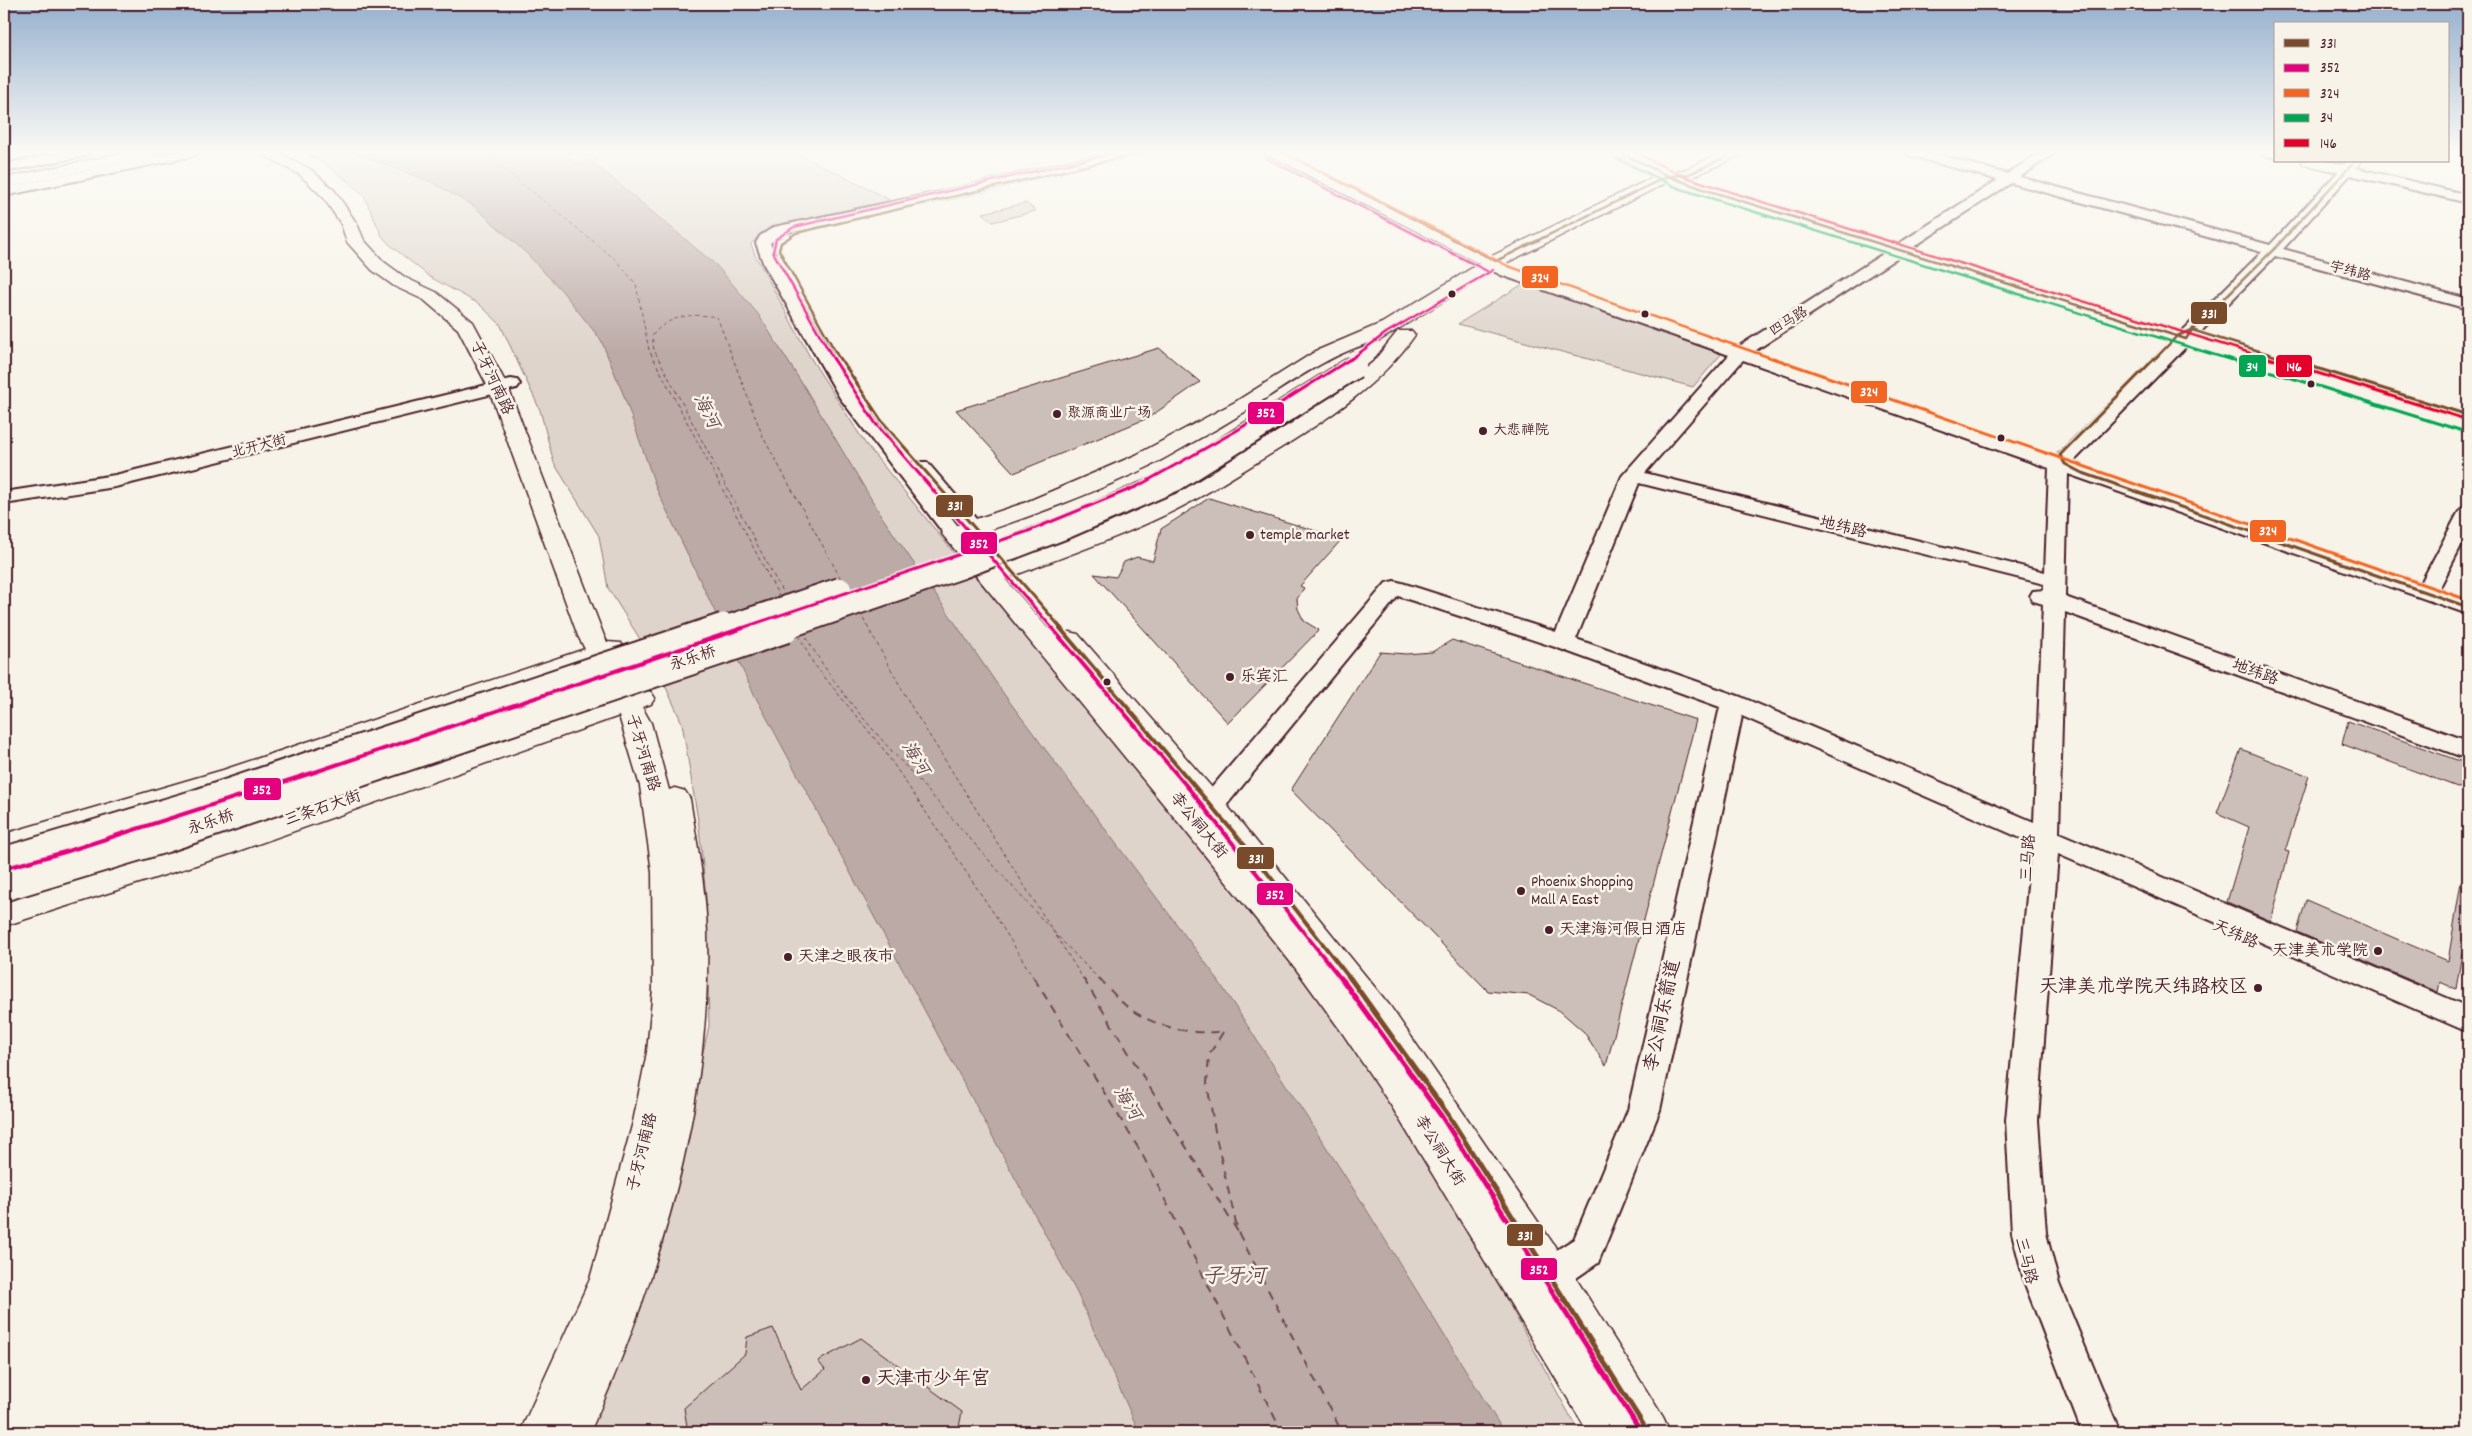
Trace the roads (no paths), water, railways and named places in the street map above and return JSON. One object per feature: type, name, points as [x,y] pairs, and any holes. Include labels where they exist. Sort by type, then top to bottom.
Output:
[{"type":"main road","name":"子牙河南路","points":[[345,219],[356,242],[378,266],[400,282],[443,306],[466,326],[505,386]]},
{"type":"main road","name":"子牙河南路","points":[[362,219],[368,235],[381,251],[400,268],[462,307],[480,323],[606,625],[606,651],[633,700],[651,716],[672,785],[686,863],[691,952],[684,1054],[660,1182],[613,1330],[568,1432]]},
{"type":"main road","points":[[964,531],[1032,508],[1144,460],[1242,406],[1323,355],[1383,328],[1597,219]]},
{"type":"main road","points":[[1811,219],[2185,335],[2468,426]]},
{"type":"main road","points":[[1346,365],[1405,336],[1501,267]]},
{"type":"main road","points":[[1346,365],[1383,328]]},
{"type":"main road","points":[[2185,335],[2468,415]]},
{"type":"main road","points":[[1000,573],[1113,530],[1189,494],[1299,427],[1348,392],[1380,366],[1405,336]]},
{"type":"main road","name":"永乐桥","points":[[4,862],[72,843],[313,766],[1024,526],[1136,480],[1346,365]]},
{"type":"main road","name":"永乐桥","points":[[4,886],[156,841],[410,756],[962,567],[1069,526],[1175,480],[1346,365]]},
{"type":"main road","name":"李公祠大街","points":[[964,531],[1211,806],[1378,1016],[1538,1281],[1612,1432]]},
{"type":"main road","name":"李公祠大街","points":[[1000,573],[1353,1021],[1648,1432]]},
{"type":"main road","points":[[4,845],[101,818],[257,769],[606,651]]},
{"type":"main road","name":"子牙河南路","points":[[542,1432],[609,1282],[651,1122],[664,1052],[670,988],[667,872],[654,786],[636,723],[633,700]]},
{"type":"main road","name":"三条石大街","points":[[4,914],[213,848],[633,700]]},
{"type":"street","name":"李公祠大街","points":[[831,219],[779,230],[765,238],[763,248],[849,398],[964,531]]},
{"type":"street","name":"李公祠大街","points":[[859,219],[808,230],[785,239],[780,243],[779,250],[849,374],[964,531]]},
{"type":"street","points":[[1404,219],[1501,267],[1741,353],[2062,462],[2468,607]]},
{"type":"street","points":[[1410,219],[1501,267]]},
{"type":"street","name":"四马路","points":[[1563,642],[1632,476],[1741,353],[1949,219]]},
{"type":"street","name":"宇纬路","points":[[2158,219],[2468,304]]},
{"type":"street","points":[[2062,462],[2185,335],[2272,251],[2302,219]]},
{"type":"street","name":"北开大街","points":[[4,498],[115,481],[505,386]]},
{"type":"street","name":"三马路","points":[[2062,462],[2047,588],[2038,841],[2022,1120],[2028,1233],[2042,1284],[2101,1432]]},
{"type":"street","name":"地纬路","points":[[1632,476],[2047,588],[2468,750]]},
{"type":"street","points":[[2427,591],[2468,513]]},
{"type":"street","points":[[1211,806],[1394,588],[1563,642],[1733,703],[2038,841]]},
{"type":"street","points":[[2427,591],[2468,603]]},
{"type":"street","name":"李公祠东箭道","points":[[1538,1281],[1586,1251],[1644,1110],[1733,703]]},
{"type":"street","name":"三马路","points":[[2038,841],[2010,1110],[2015,1219],[2032,1291],[2091,1432]]},
{"type":"street","name":"天纬路","points":[[2038,841],[2468,1020]]},
{"type":"street","name":"天纬路","points":[[2038,841],[2468,1037]]},
{"type":"water","name":"子牙河","points":[[488,219],[661,219],[717,266],[758,314],[805,388],[882,517],[1006,697],[1214,974],[1360,1199],[1504,1432],[1139,1432],[1077,1293],[755,696],[657,490],[624,396],[601,340],[562,291],[526,253]]},
{"type":"place","name":"聚源商业广场","points":[[1057,414]]},
{"type":"place","name":"大悲禅院","points":[[1483,431]]},
{"type":"place","name":"temple market","points":[[1250,535]]},
{"type":"place","name":"乐宾汇","points":[[1230,677]]},
{"type":"place","name":"Phoenix Shopping Mall A East","points":[[1521,891]]},
{"type":"place","name":"天津海河假日酒店","points":[[1549,930]]},
{"type":"place","name":"天津美术学院","points":[[2378,951]]},
{"type":"place","name":"天津之眼夜市","points":[[788,957]]},
{"type":"place","name":"天津美术学院天纬路校区","points":[[2258,988]]},
{"type":"place","name":"天津市少年宫","points":[[866,1380]]},
{"type":"water label","name":"海河","points":[[705,412]]},
{"type":"water label","name":"海河","points":[[914,759]]},
{"type":"water label","name":"海河","points":[[1126,1104]]}]
